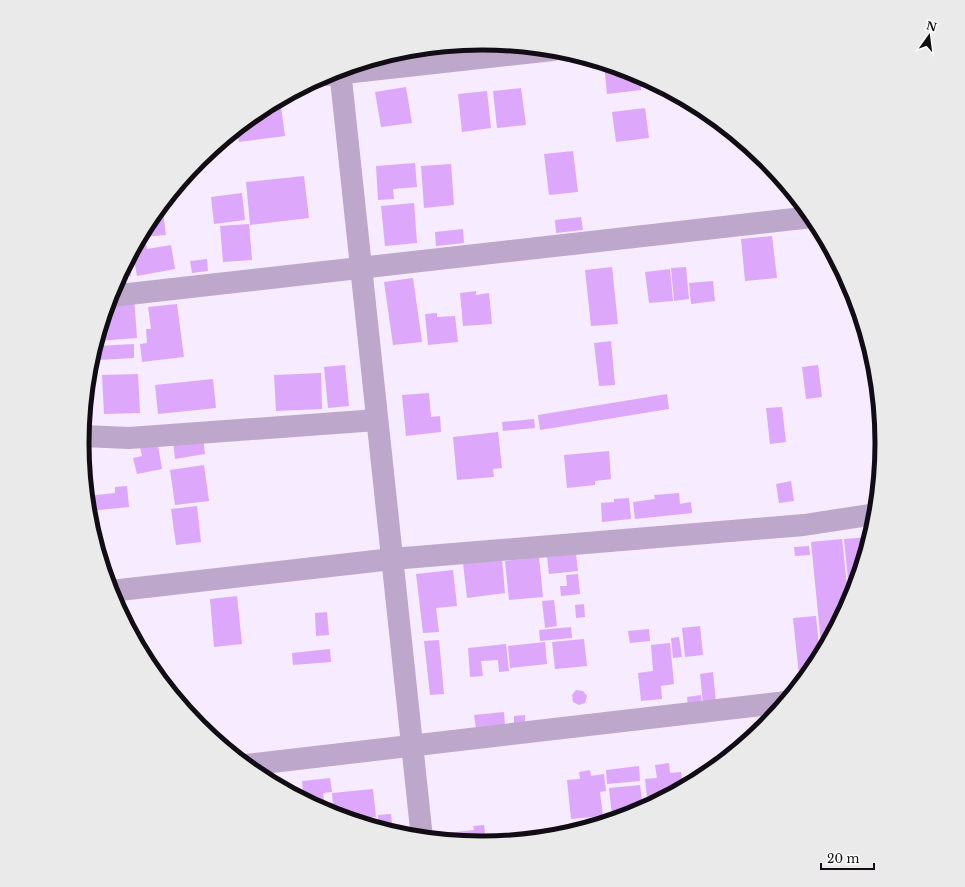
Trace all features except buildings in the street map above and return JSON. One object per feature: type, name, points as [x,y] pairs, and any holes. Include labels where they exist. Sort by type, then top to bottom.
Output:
[{"type":"street","points":[[357,71],[529,53]]},
{"type":"street","points":[[337,78],[361,268],[421,832]]},
{"type":"street","points":[[118,295],[805,218]]},
{"type":"street","points":[[89,436],[129,438],[377,420]]},
{"type":"street","points":[[118,590],[392,559],[804,525],[869,515]]},
{"type":"street","points":[[254,764],[778,703]]}]
